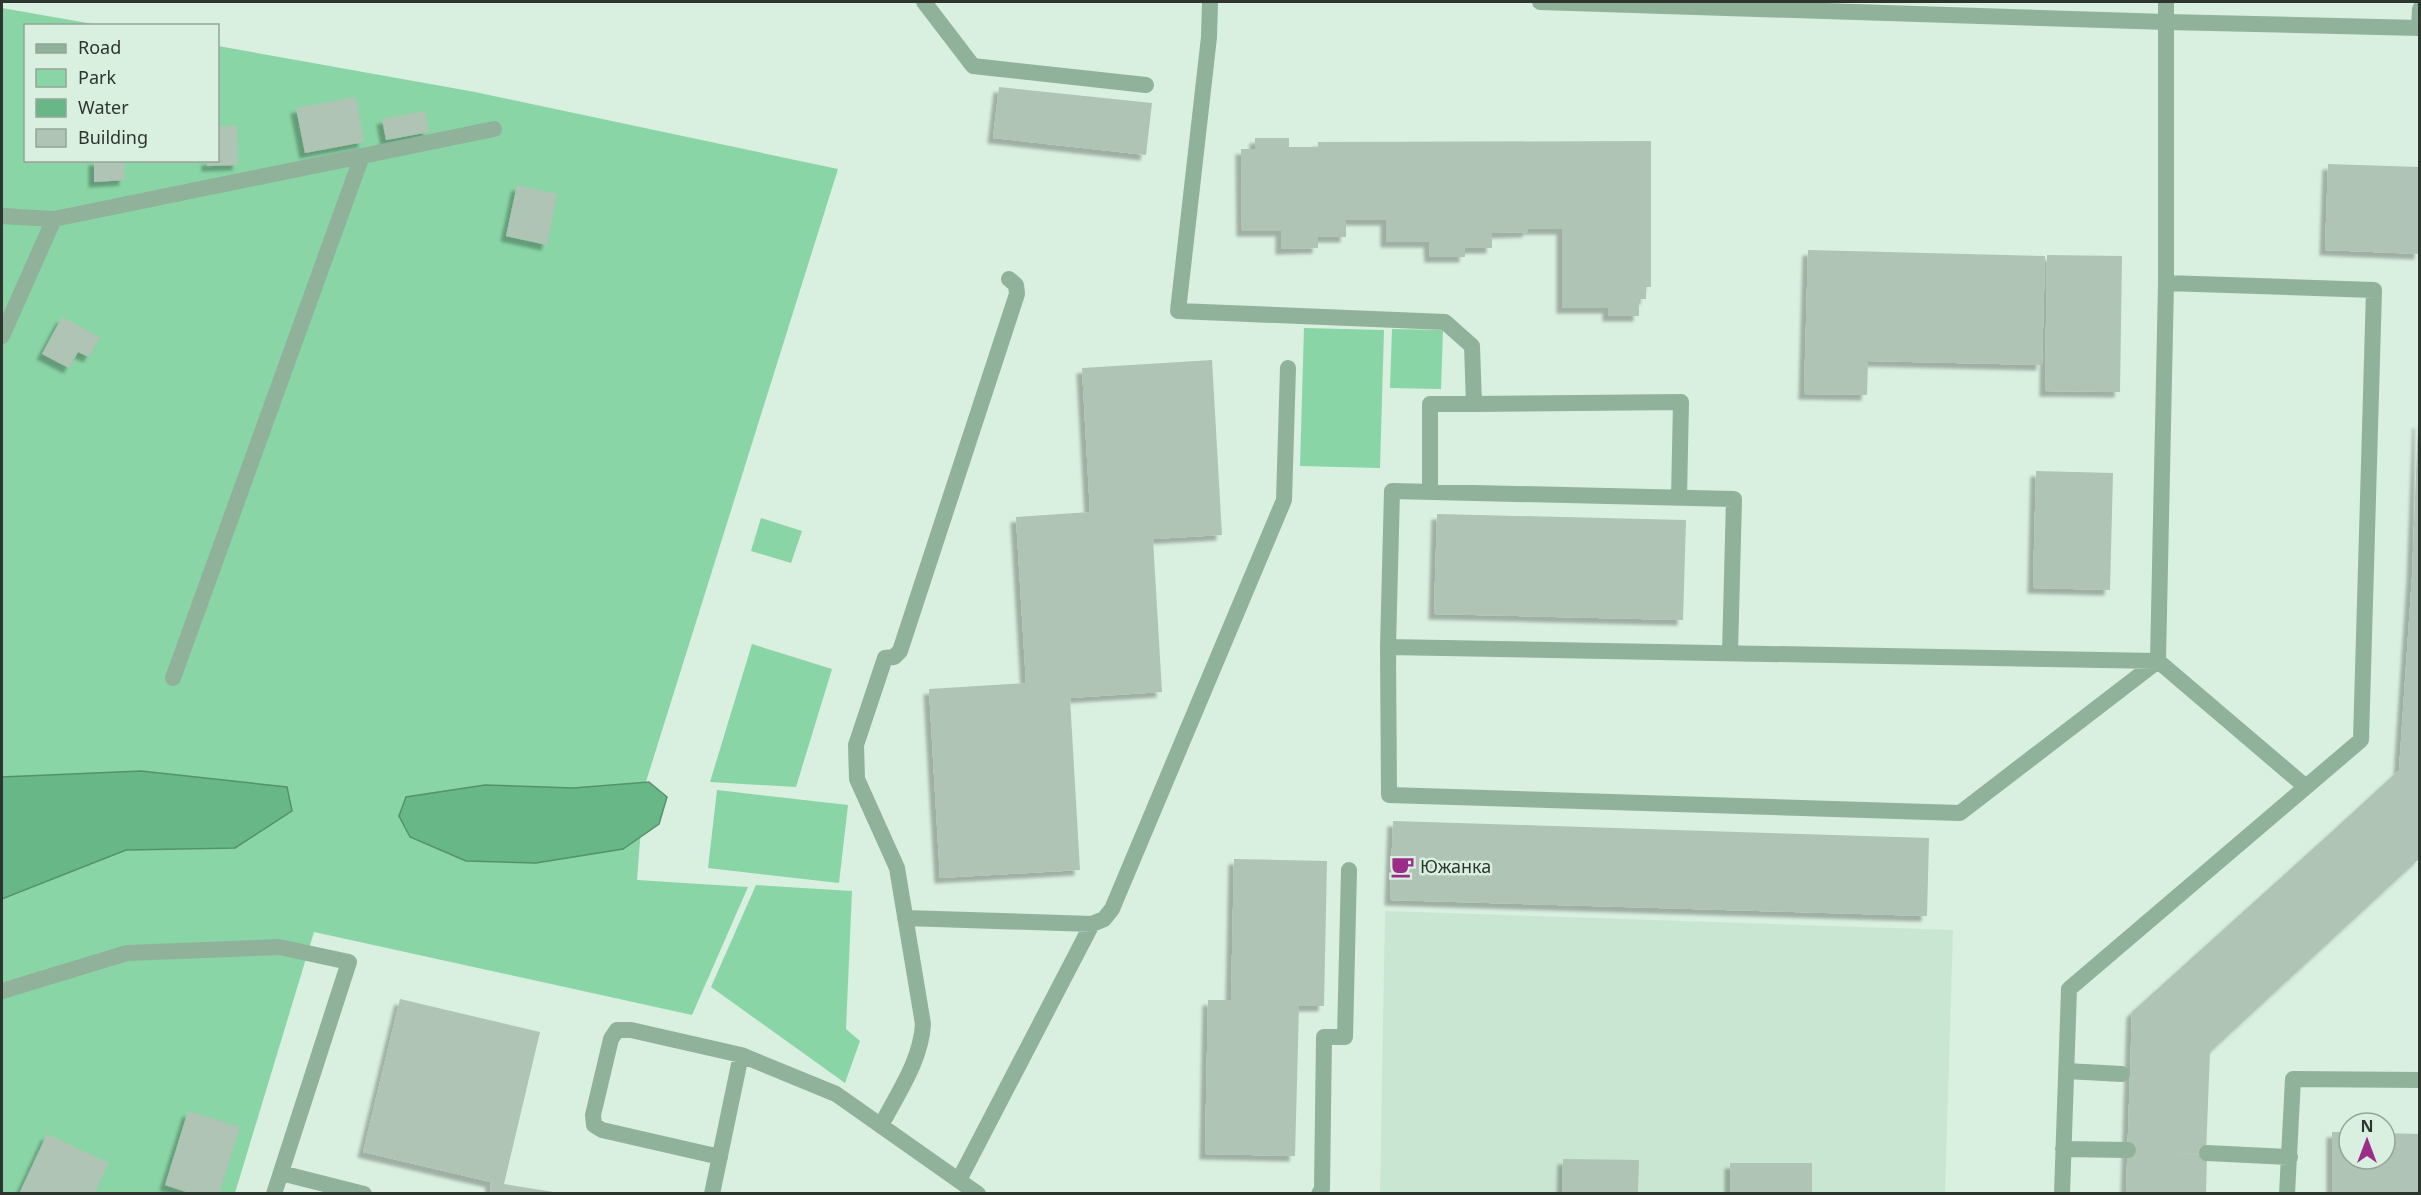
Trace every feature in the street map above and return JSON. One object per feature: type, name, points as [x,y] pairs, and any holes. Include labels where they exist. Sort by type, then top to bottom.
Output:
[{"type":"street","points":[[924,2],[973,66],[1146,85]]},
{"type":"street","points":[[1209,2],[1209,37],[1178,311],[1445,322],[1472,346],[1474,404]]},
{"type":"street","points":[[1540,2],[1682,4],[2167,22],[2419,28],[2420,9]]},
{"type":"street","points":[[2158,661],[2166,283],[2166,2]]},
{"type":"street","points":[[2,216],[54,219],[494,129]]},
{"type":"street","points":[[173,678],[362,156]]},
{"type":"street","points":[[2,336],[54,219]]},
{"type":"street","points":[[881,1126],[922,1041],[923,1024],[897,867],[857,779],[856,745],[885,658],[894,657],[900,651],[1017,294],[1016,285],[1009,279]]},
{"type":"street","points":[[2062,1194],[2069,989],[2361,740],[2374,290],[2166,283]]},
{"type":"street","points":[[905,918],[1092,924],[1104,919],[1112,909],[1284,500],[1288,368]]},
{"type":"street","points":[[1430,492],[1430,404],[1681,402],[1679,497]]},
{"type":"street","points":[[1730,652],[1734,499],[1392,491],[1388,647],[1389,795],[1960,813],[2158,661]]},
{"type":"street","points":[[1388,647],[2158,661],[2306,787]]},
{"type":"street","points":[[1320,1194],[1322,1189],[1324,1037],[1345,1037],[1349,870]]},
{"type":"street","points":[[958,1180],[1092,924]]},
{"type":"street","points":[[2,991],[127,953],[279,947],[349,962],[274,1194]]},
{"type":"street","points":[[720,1157],[602,1130],[594,1125],[593,1115],[611,1039],[617,1030],[631,1030],[741,1055],[836,1094],[978,1194]]},
{"type":"street","points":[[712,1194],[741,1055]]},
{"type":"street","points":[[2066,1071],[2122,1074]]},
{"type":"street","points":[[2287,1194],[2293,1079],[2420,1080]]},
{"type":"street","points":[[2063,1149],[2128,1150]]},
{"type":"street","points":[[2208,1153],[2290,1157]]},
{"type":"street","points":[[281,1173],[364,1194]]},
{"type":"shaded area","points":[[1385,911],[1953,930],[1945,1193],[1380,1194]]},
{"type":"green space","points":[[2,8],[93,24],[24,24],[24,162],[219,162],[219,46],[475,92],[838,169],[644,788],[637,880],[748,887],[692,1015],[314,932],[235,1193],[2,1193]]},
{"type":"green space","points":[[1304,328],[1384,330],[1380,468],[1300,466]]},
{"type":"green space","points":[[1392,329],[1443,330],[1441,389],[1390,388]]},
{"type":"green space","points":[[761,518],[802,531],[791,563],[751,551]]},
{"type":"green space","points":[[752,644],[832,669],[796,787],[710,782]]},
{"type":"green space","points":[[717,790],[848,805],[839,883],[708,868]]},
{"type":"green space","points":[[756,885],[852,891],[846,1029],[860,1041],[845,1083],[711,987]]},
{"type":"water","points":[[141,771],[287,787],[292,811],[235,848],[126,850],[2,899],[2,777]]},
{"type":"water","points":[[649,782],[667,797],[659,824],[623,849],[536,863],[466,861],[410,837],[399,816],[406,797],[485,785],[573,788]]},
{"type":"building","points":[[999,87],[1152,103],[1146,155],[993,138]]},
{"type":"building","points":[[356,97],[364,142],[305,153],[296,108]]},
{"type":"building","points":[[425,111],[429,132],[386,140],[382,119]]},
{"type":"building","points":[[219,126],[237,126],[238,165],[207,166],[207,162],[219,162]]},
{"type":"building","points":[[1255,138],[1289,138],[1289,147],[1318,147],[1318,142],[1651,141],[1651,287],[1646,287],[1646,299],[1639,299],[1639,316],[1608,316],[1608,308],[1562,308],[1562,229],[1528,229],[1528,232],[1492,233],[1492,248],[1465,248],[1465,257],[1430,257],[1429,242],[1386,242],[1386,220],[1346,220],[1346,237],[1318,237],[1318,248],[1281,249],[1281,231],[1242,231],[1241,149],[1255,149]]},
{"type":"building","points":[[94,162],[124,162],[125,180],[94,182]]},
{"type":"building","points":[[2328,164],[2420,167],[2420,254],[2325,250]]},
{"type":"building","points":[[517,185],[557,194],[547,245],[506,236]]},
{"type":"building","points":[[1808,250],[2045,256],[2042,365],[1868,361],[1867,395],[1804,394]]},
{"type":"building","points":[[2047,255],[2122,256],[2120,392],[2045,391]]},
{"type":"building","points":[[62,317],[100,337],[89,357],[78,352],[69,368],[42,354]]},
{"type":"building","points":[[1212,360],[1222,535],[1153,539],[1162,692],[1070,698],[1080,870],[940,878],[929,689],[1026,683],[1016,517],[1090,512],[1082,368]]},
{"type":"building","points":[[2418,423],[2420,423],[2420,858],[2210,1052],[2206,1154],[2159,1153],[2207,1155],[2206,1194],[2126,1194],[2132,1012],[2399,770],[2412,577]]},
{"type":"building","points":[[2036,471],[2113,473],[2110,590],[2033,588]]},
{"type":"building","points":[[1437,514],[1686,520],[1683,620],[1434,614]]},
{"type":"building","points":[[1393,821],[1929,838],[1927,916],[1390,900]]},
{"type":"building","points":[[1234,859],[1327,861],[1324,1006],[1299,1006],[1295,1156],[1205,1154],[1208,1000],[1231,1000]]},
{"type":"building","points":[[400,999],[540,1032],[504,1184],[566,1194],[490,1194],[491,1182],[363,1152]]},
{"type":"building","points":[[188,1111],[240,1127],[219,1194],[192,1194],[165,1185]]},
{"type":"building","points":[[2332,1132],[2337,1132],[2337,1171],[2397,1171],[2397,1133],[2420,1134],[2420,1194],[2332,1194]]},
{"type":"building","points":[[47,1134],[109,1163],[94,1194],[19,1194]]},
{"type":"building","points":[[1563,1159],[1639,1160],[1638,1194],[1562,1194]]},
{"type":"building","points":[[1730,1163],[1812,1163],[1812,1194],[1730,1194]]},
{"type":"place","name":"Южанка","points":[[1402,866]]}]
